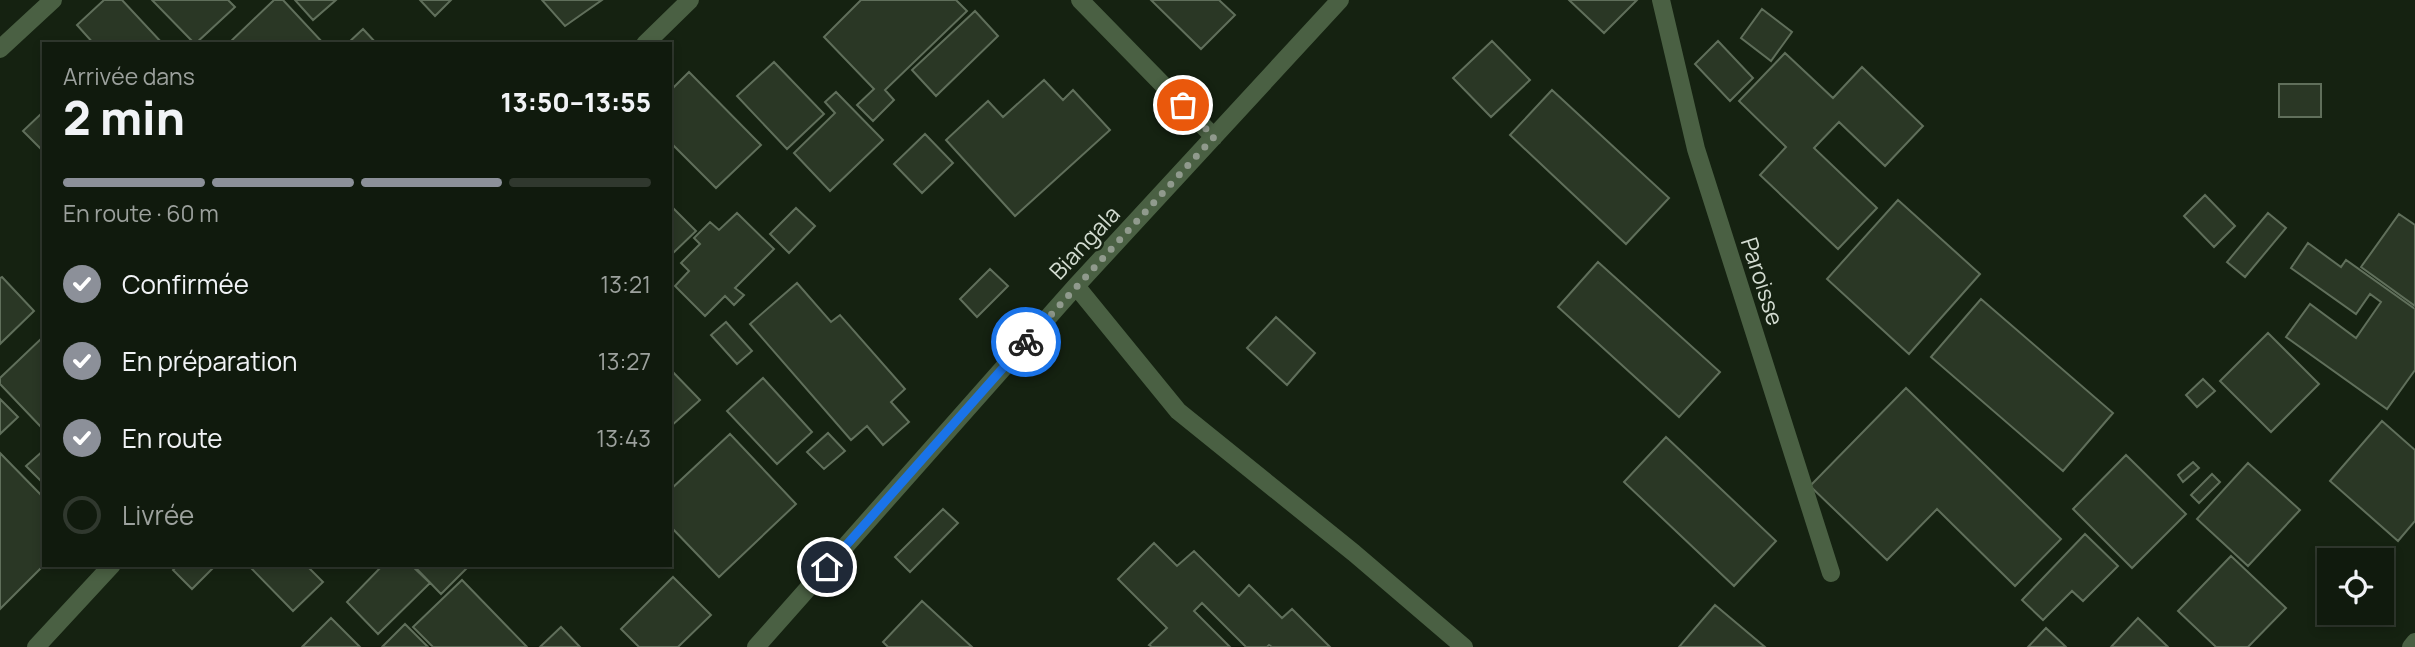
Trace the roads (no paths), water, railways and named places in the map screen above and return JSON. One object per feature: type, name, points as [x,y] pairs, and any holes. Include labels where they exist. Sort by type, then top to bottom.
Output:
[{"type":"street","points":[[0,49],[53,0]]},
{"type":"street","points":[[647,42],[690,0]]},
{"type":"street","points":[[1080,0],[1214,137]]},
{"type":"street","name":"Biangala","points":[[756,647],[1076,286],[1340,0]]},
{"type":"street","name":"Paroisse","points":[[1661,0],[1696,149],[1830,573]]},
{"type":"street","points":[[1076,286],[1178,411],[1354,553],[1464,647]]},
{"type":"street","points":[[36,647],[110,567]]},
{"type":"street","points":[[2411,647],[2415,642]]}]
